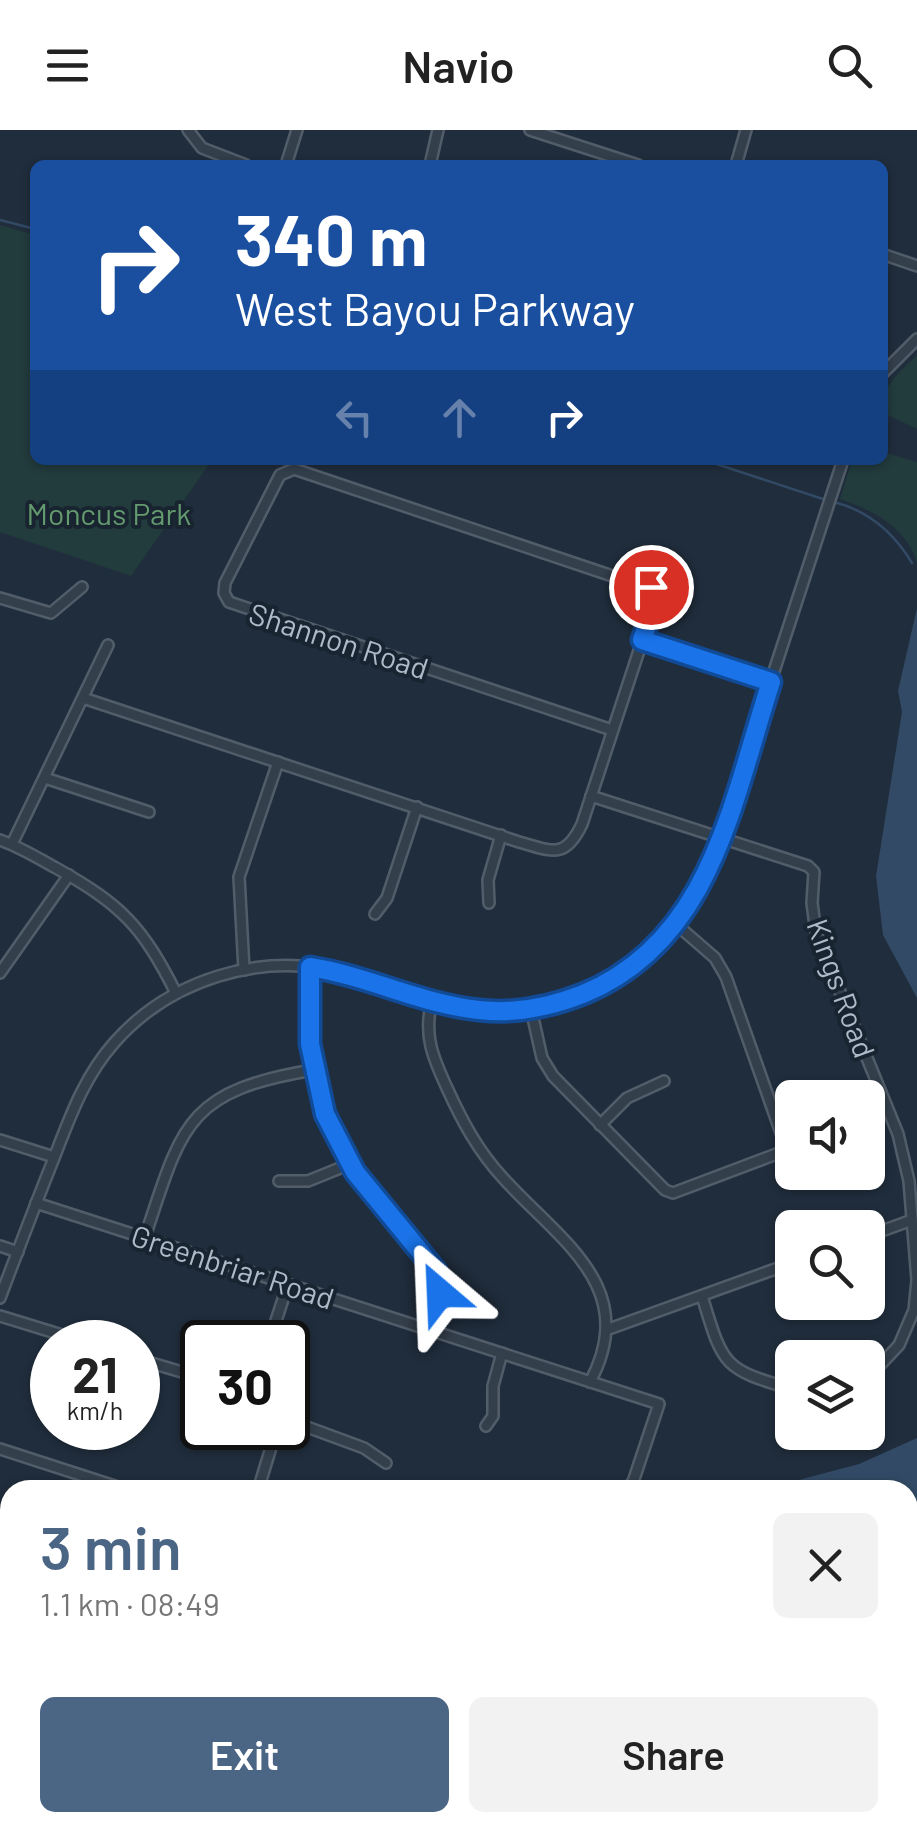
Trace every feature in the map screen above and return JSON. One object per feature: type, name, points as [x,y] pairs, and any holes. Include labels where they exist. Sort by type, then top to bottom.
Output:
[{"type":"street","points":[[188,130],[210,152],[232,160]]},
{"type":"street","points":[[288,160],[298,130]]},
{"type":"street","points":[[431,160],[438,130]]},
{"type":"street","points":[[530,130],[623,160]]},
{"type":"street","points":[[737,160],[746,130]]},
{"type":"street","points":[[888,256],[917,266]]},
{"type":"street","points":[[888,368],[917,340]]},
{"type":"street","points":[[0,1298],[82,1089],[104,1054],[143,1015],[176,994],[212,978],[244,970],[310,967],[340,972],[432,1001],[488,1011],[532,1009],[570,999],[614,979],[656,948],[677,925],[702,885],[842,465]]},
{"type":"street","name":"Shannon Road","points":[[501,835],[558,851],[570,845],[579,831],[656,599],[651,587],[294,469],[280,474],[225,583],[226,598],[233,604],[612,730]]},
{"type":"street","points":[[0,598],[51,613],[82,587]]},
{"type":"street","points":[[642,640],[771,682]]},
{"type":"street","points":[[12,844],[108,645]]},
{"type":"street","points":[[83,698],[501,835],[488,880],[488,903]]},
{"type":"street","points":[[244,970],[240,877],[278,762]]},
{"type":"street","points":[[45,778],[148,812]]},
{"type":"street","name":"Kings Road","points":[[591,796],[808,866],[814,872],[812,904],[816,933],[903,1148],[917,1280],[914,1310],[899,1345],[885,1362]]},
{"type":"street","points":[[375,914],[387,898],[417,807]]},
{"type":"street","points":[[0,840],[99,892],[129,916],[145,936],[176,994]]},
{"type":"street","points":[[0,973],[69,875]]},
{"type":"street","points":[[532,1009],[547,1067],[665,1190],[672,1193],[787,1150],[726,977],[715,958],[677,925]]},
{"type":"street","points":[[310,967],[308,1025],[313,1070],[325,1114],[350,1164],[436,1271],[440,1293],[429,1329]]},
{"type":"street","points":[[432,1001],[427,1029],[430,1050],[462,1121],[502,1178],[588,1265],[599,1290],[606,1330],[599,1363],[590,1382]]},
{"type":"street","points":[[145,1237],[170,1158],[184,1132],[204,1111],[247,1084],[313,1070]]},
{"type":"street","points":[[600,1125],[627,1098],[664,1081]]},
{"type":"street","points":[[0,1140],[54,1157]]},
{"type":"street","points":[[279,1180],[318,1179],[350,1164]]},
{"type":"street","name":"Greenbriar Road","points":[[36,1203],[659,1404],[634,1480]]},
{"type":"street","points":[[885,1230],[912,1220]]},
{"type":"street","points":[[0,1246],[18,1252]]},
{"type":"street","points":[[606,1330],[775,1269]]},
{"type":"street","points":[[276,1320],[288,1284]]},
{"type":"street","points":[[702,1296],[716,1344],[728,1364],[775,1384]]},
{"type":"street","points":[[0,1316],[30,1325]]},
{"type":"street","points":[[486,1426],[493,1416],[492,1386],[502,1353]]},
{"type":"street","points":[[310,1428],[364,1448],[386,1463]]},
{"type":"street","points":[[0,1449],[96,1480]]},
{"type":"street","points":[[261,1480],[270,1450]]},
{"type":"green space","name":"Moncus Park","points":[[0,225],[30,234],[30,465],[209,465],[131,576],[0,532]]},
{"type":"green space","points":[[917,355],[917,429],[888,415],[888,387]]},
{"type":"green space","points":[[888,453],[917,462],[917,563],[897,530],[865,509],[840,499],[850,465],[888,465]]},
{"type":"water","points":[[917,608],[917,998],[883,935],[876,876],[902,712],[898,691]]},
{"type":"water","points":[[917,1438],[917,1480],[799,1480],[859,1464]]},
{"type":"waterway","points":[[0,220],[30,228]]},
{"type":"waterway","points":[[719,465],[826,500]]},
{"type":"waterway","points":[[834,502],[879,525],[912,563]]},
{"type":"route","points":[[440,1293],[436,1271],[355,1172],[325,1114],[310,1044],[310,967],[464,1008],[532,1009],[570,999],[614,979],[656,948],[677,925],[710,866],[771,682],[642,640],[656,599],[651,587]]}]
